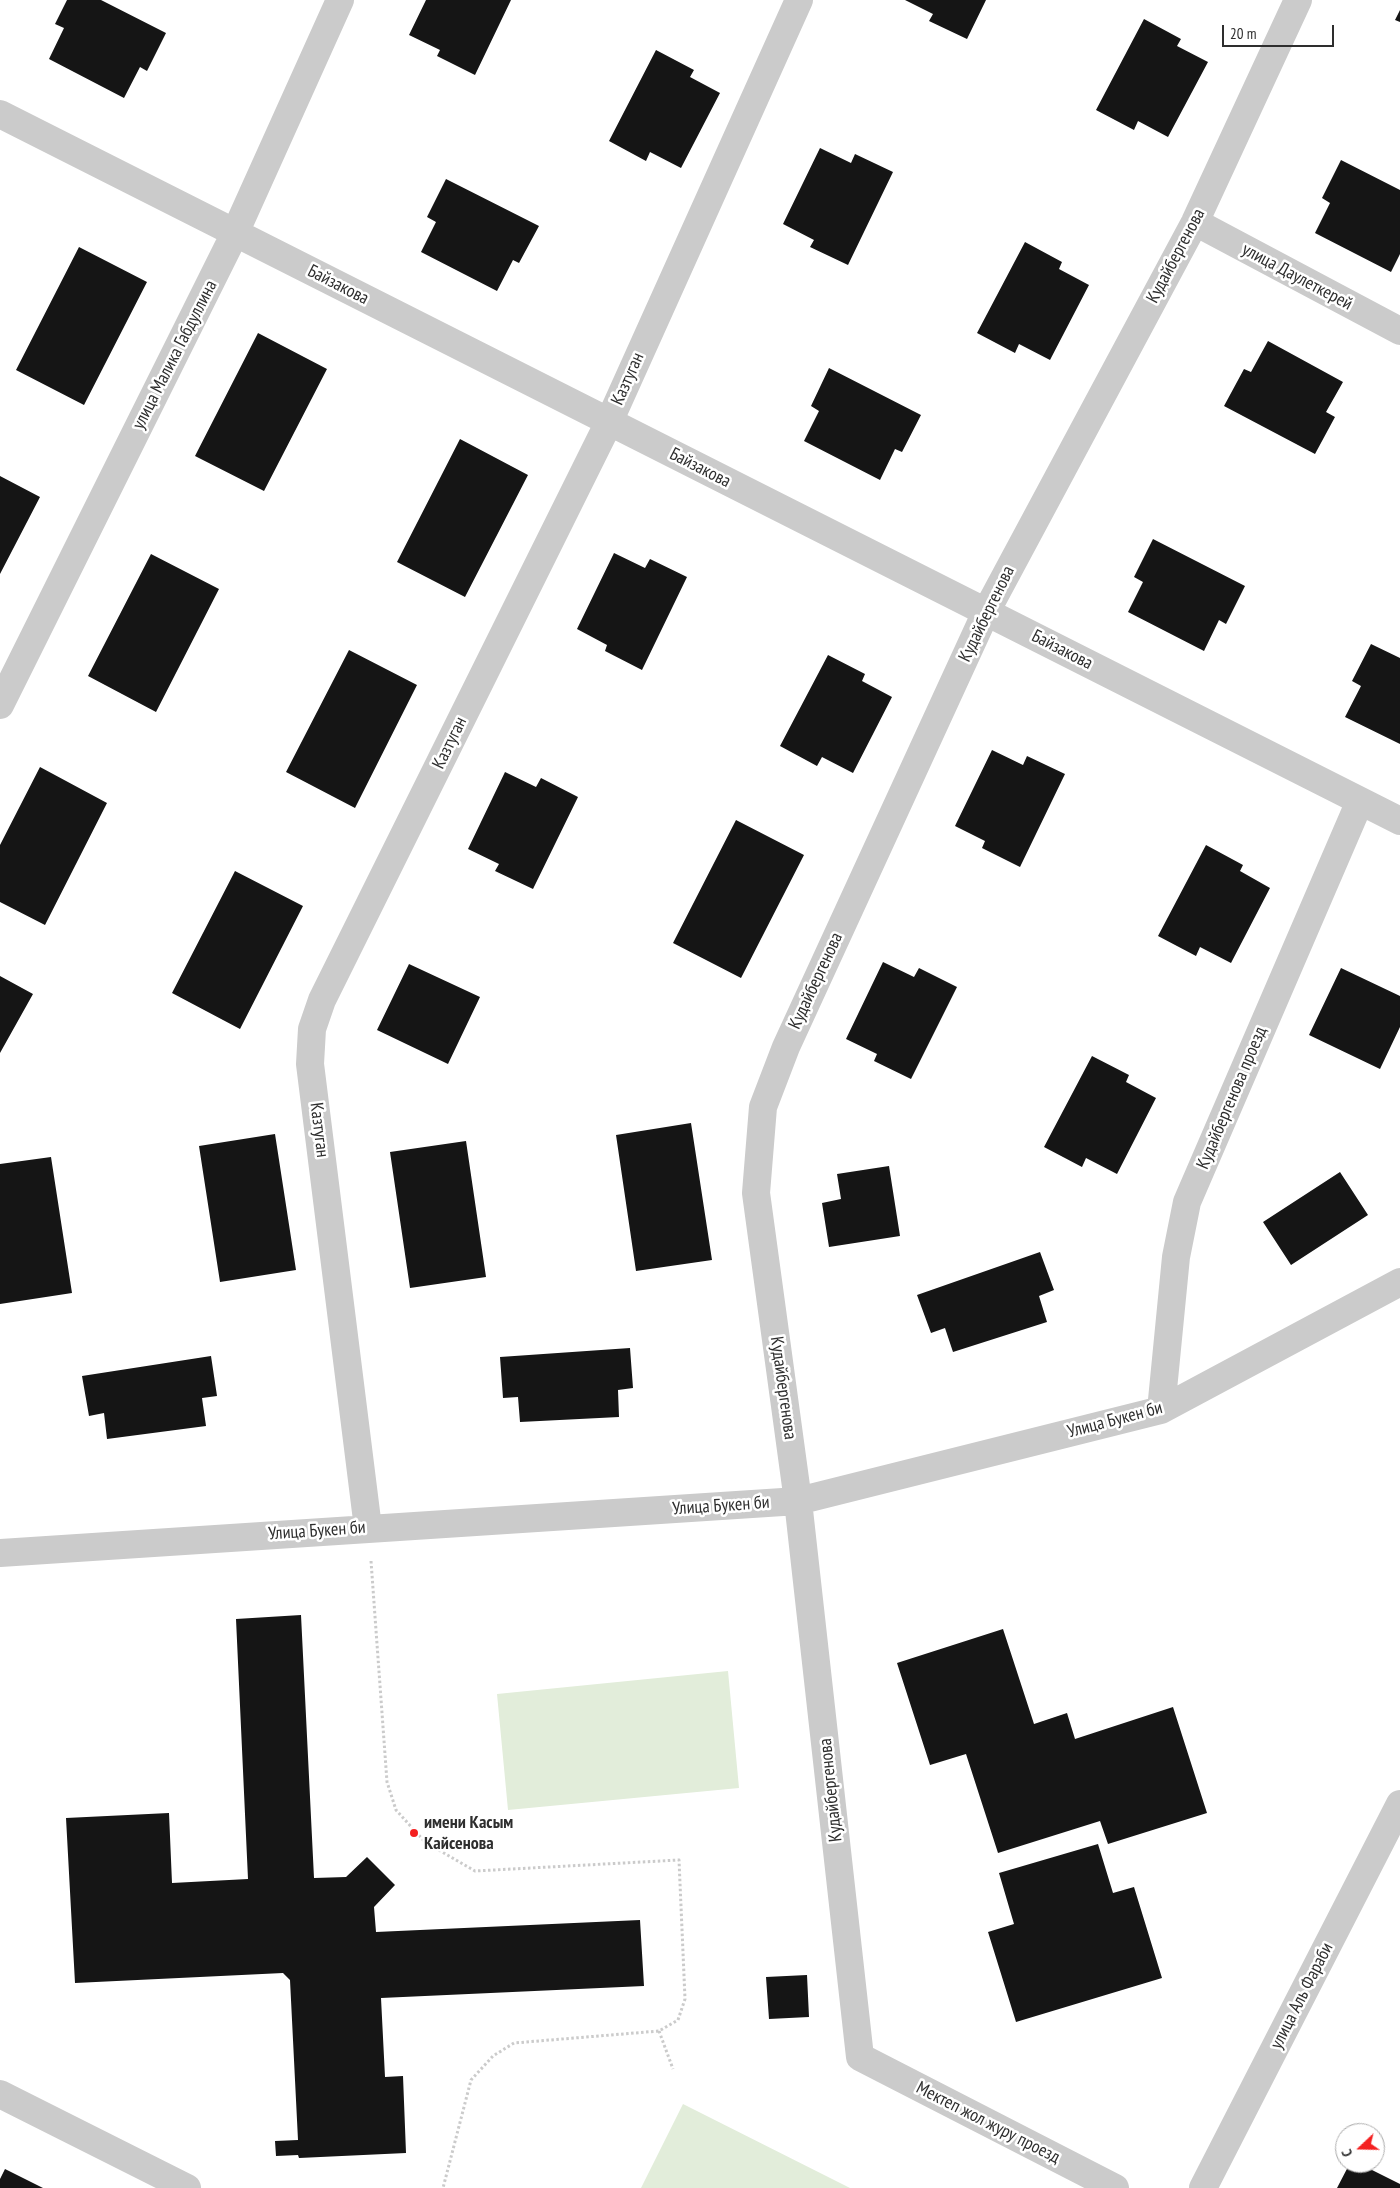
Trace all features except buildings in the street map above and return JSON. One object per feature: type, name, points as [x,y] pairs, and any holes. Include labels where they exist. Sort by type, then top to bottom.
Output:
[{"type":"street","name":"улица Малика Габдуллина","points":[[0,705],[235,234],[340,0]]},
{"type":"street","name":"Казтуган","points":[[368,1528],[310,1064],[312,1029],[322,1000],[609,422],[799,0]]},
{"type":"street","name":"Кудайбергенова","points":[[860,2057],[798,1501],[756,1193],[763,1107],[786,1046],[986,612],[1195,222],[1298,0]]},
{"type":"street","name":"Байзакова","points":[[0,114],[1400,821]]},
{"type":"street","name":"улица Даулеткерей","points":[[1195,222],[1400,332]]},
{"type":"street","name":"Кудайбергенова проезд","points":[[1161,1410],[1176,1257],[1187,1202],[1360,801]]},
{"type":"street","name":"Улица Букен би","points":[[0,1553],[798,1501],[1161,1410],[1400,1282]]},
{"type":"street","name":"улица Аль Фараби","points":[[1203,2188],[1400,1804]]},
{"type":"street","name":"Мектеп жол журу проезд","points":[[860,2057],[1115,2188]]},
{"type":"street","points":[[0,2094],[186,2188]]},
{"type":"path","points":[[368,1528],[387,1782],[396,1810],[426,1842],[475,1871],[679,1860],[685,1999],[678,2020],[659,2031],[514,2044],[493,2056],[471,2080],[443,2188]]},
{"type":"path","points":[[659,2031],[673,2069]]},
{"type":"green space","points":[[728,1671],[739,1788],[508,1810],[497,1694]]},
{"type":"green space","points":[[683,2104],[850,2188],[641,2188]]},
{"type":"place","name":"имени Касым Кайсенова","points":[[414,1833]]}]
